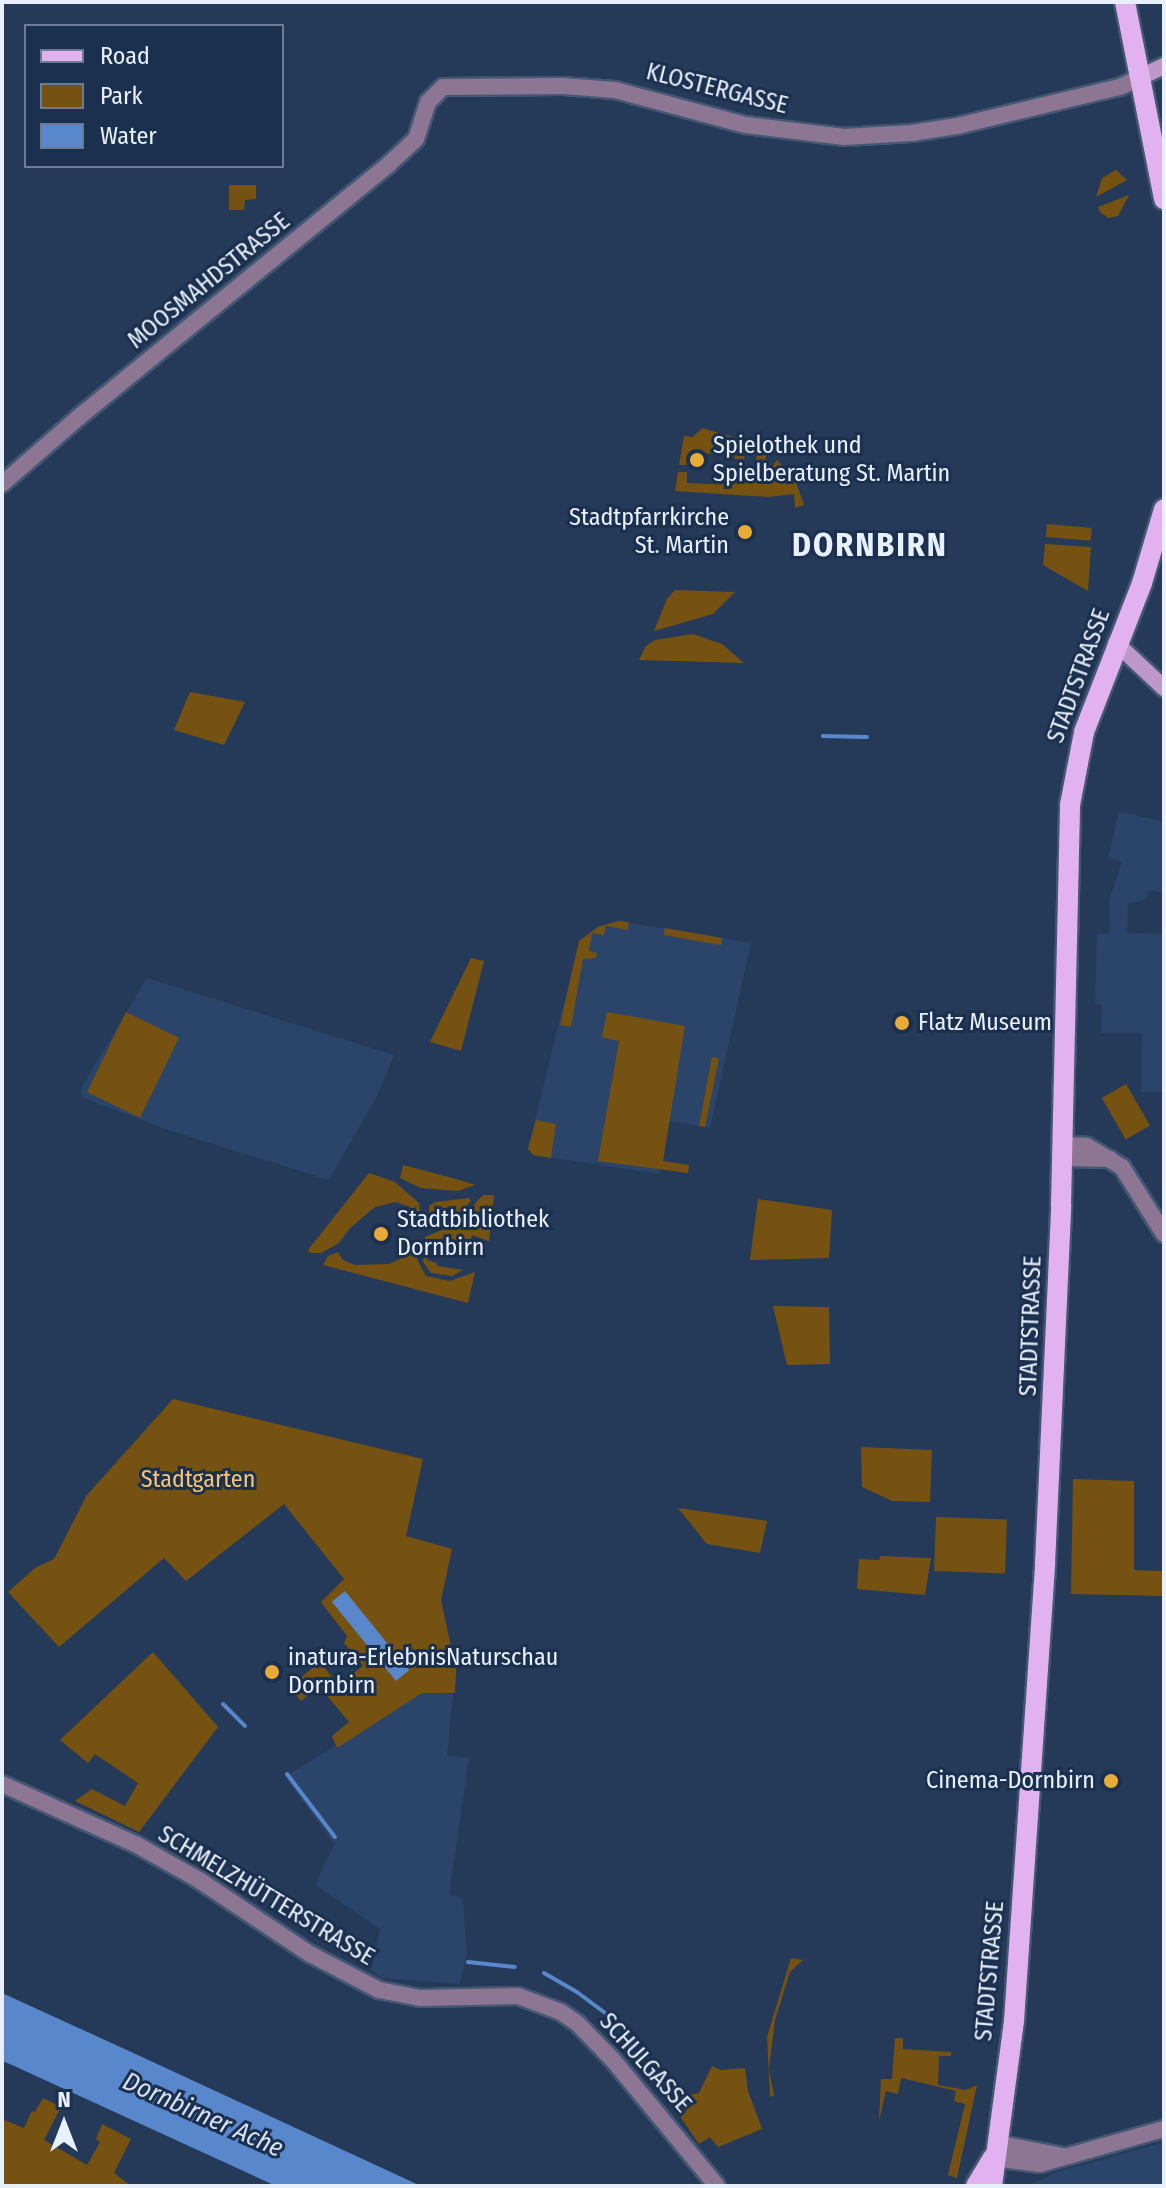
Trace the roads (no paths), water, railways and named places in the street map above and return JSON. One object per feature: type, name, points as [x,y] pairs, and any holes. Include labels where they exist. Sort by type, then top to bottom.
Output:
[{"type":"main road","points":[[1125,2],[1164,199]]},
{"type":"main road","points":[[1139,78],[1164,66]]},
{"type":"main road","name":"STADTSTRASSE","points":[[992,2186],[994,2151],[1014,2021],[1052,1441],[1063,1151],[1070,805],[1078,752],[1116,643],[1142,583],[1164,509]]},
{"type":"main road","points":[[1116,643],[1164,688]]},
{"type":"main road","name":"STADTSTRASSE","points":[[976,2186],[994,2151]]},
{"type":"street","name":"KLOSTERGASSE","points":[[428,102],[443,87],[602,88],[642,95],[756,127],[844,137],[957,126],[1120,87],[1139,78]]},
{"type":"street","name":"MOOSMAHDSTRASSE","points":[[2,484],[388,165],[422,129],[428,102]]},
{"type":"street","points":[[1063,1151],[1087,1146],[1112,1159],[1134,1181],[1164,1234]]},
{"type":"street","name":"SCHMELZHÜTTERSTRASSE","points":[[2,1784],[137,1845],[199,1880],[310,1954],[379,1990],[420,1998],[518,1996]]},
{"type":"street","name":"SCHULGASSE","points":[[518,1996],[533,1999],[578,2024],[717,2186]]},
{"type":"street","points":[[994,2151],[1032,2165],[1164,2129]]},
{"type":"water","points":[[345,1591],[409,1670],[396,1681],[332,1602]]},
{"type":"water","name":"Dornbirner Ache","points":[[2,1993],[421,2186],[276,2186],[2,2061]]},
{"type":"waterway","points":[[823,736],[867,737]]},
{"type":"waterway","points":[[223,1704],[245,1726]]},
{"type":"waterway","points":[[287,1774],[335,1837]]},
{"type":"waterway","points":[[468,1962],[515,1967]]},
{"type":"waterway","points":[[544,1973],[577,1992],[632,2033]]},
{"type":"place","name":"Spielothek und Spielberatung St. Martin","points":[[697,460]]},
{"type":"place","name":"Stadtpfarrkirche St. Martin","points":[[745,532]]},
{"type":"place","name":"Flatz Museum","points":[[902,1023]]},
{"type":"place","name":"Stadtbibliothek Dornbirn","points":[[381,1234]]},
{"type":"place","name":"inatura-ErlebnisNaturschau Dornbirn","points":[[272,1672]]},
{"type":"place","name":"Cinema-Dornbirn","points":[[1111,1781]]},
{"type":"district","name":"DORNBIRN","points":[[870,545]]},
{"type":"park label","name":"Stadtgarten","points":[[198,1480]]}]
